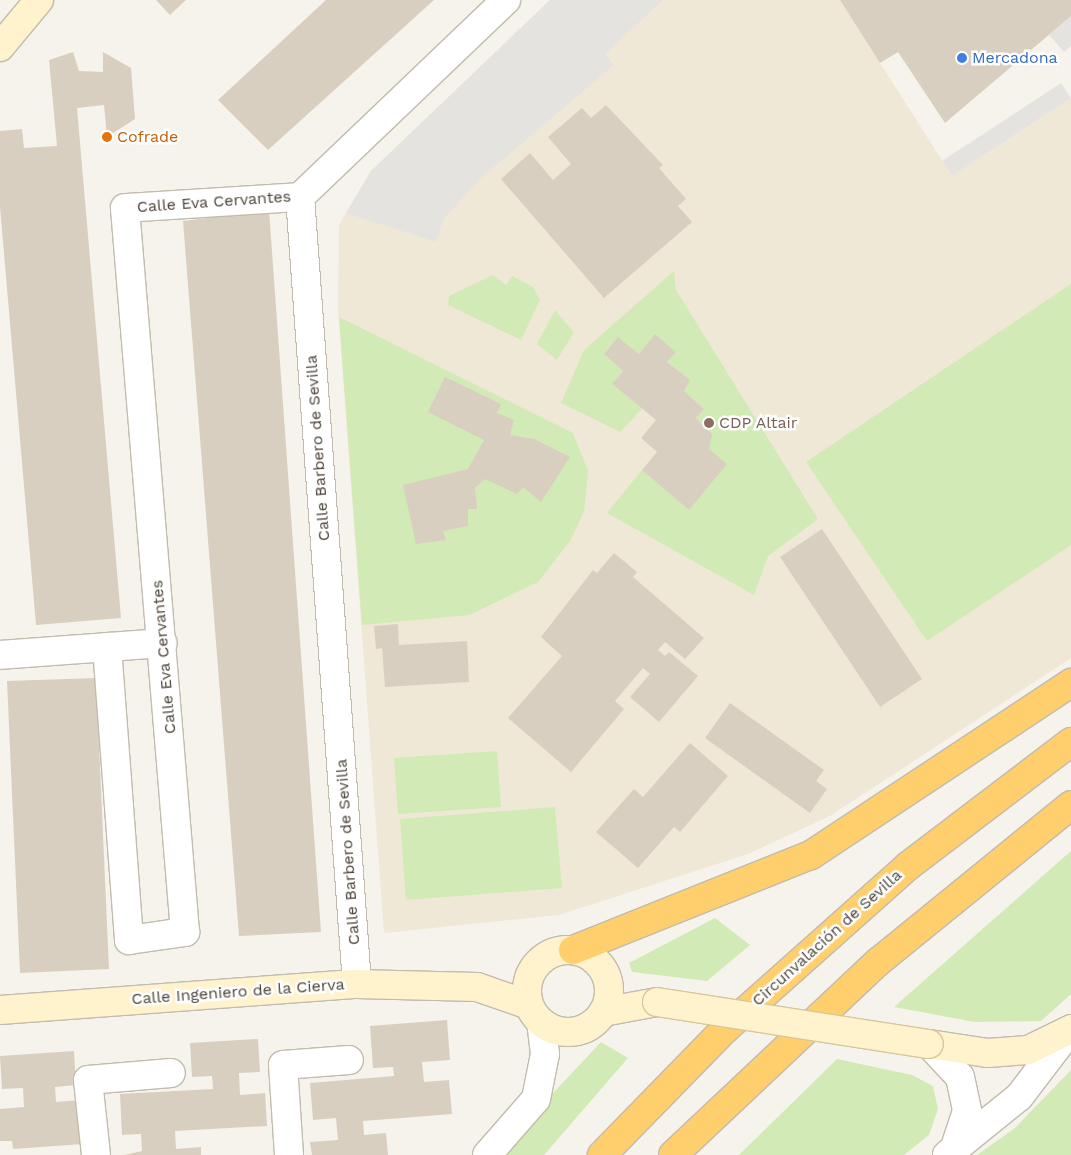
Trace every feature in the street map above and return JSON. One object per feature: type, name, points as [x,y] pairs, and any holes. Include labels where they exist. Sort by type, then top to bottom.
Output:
[{"type":"highway","points":[[574,950],[811,856],[1071,683]]},
{"type":"highway","name":"Circunvalación de Sevilla","points":[[602,1155],[724,1030],[900,872],[1071,742]]},
{"type":"highway","points":[[673,1155],[878,962],[1071,805]]},
{"type":"main road","points":[[0,47],[38,0]]},
{"type":"main road","points":[[657,1002],[603,1012],[578,1030],[565,1032],[535,1013],[528,984],[536,965],[560,951],[574,950],[594,960],[607,979],[657,1002],[988,1053],[1028,1050],[1071,1029]]},
{"type":"main road","name":"Calle Ingeniero de la Cierva","points":[[0,1010],[358,984],[477,987],[536,965]]},
{"type":"main road","points":[[603,1012],[607,979]]},
{"type":"main road","name":"Calle Ingeniero de la Cierva","points":[[477,987],[535,1013]]},
{"type":"street","points":[[300,197],[506,0]]},
{"type":"street","name":"Calle Eva Cervantes","points":[[108,647],[129,940],[185,932],[163,643],[125,208],[300,197]]},
{"type":"street","name":"Calle Barbero de Sevilla","points":[[300,197],[358,984]]},
{"type":"street","points":[[0,655],[163,643]]},
{"type":"street","points":[[487,1155],[536,1099],[545,1054],[535,1013]]},
{"type":"street","points":[[950,1153],[1019,1097],[1071,1029]]},
{"type":"street","points":[[929,1044],[960,1077],[967,1112],[950,1153]]},
{"type":"street","points":[[289,1155],[283,1065],[349,1060]]},
{"type":"street","points":[[96,1155],[88,1080],[171,1073]]},
{"type":"shaded area","name":"CDP Altair","points":[[550,0],[840,0],[952,176],[1071,98],[1071,658],[830,816],[748,854],[559,915],[384,933],[338,309],[339,225],[371,171]]},
{"type":"shaded area","points":[[550,0],[663,0],[605,54],[614,65],[481,178],[443,220],[436,242],[346,213],[371,171]]},
{"type":"shaded area","points":[[1071,16],[1071,46],[1064,52],[1049,35]]},
{"type":"shaded area","points":[[1061,83],[1071,98],[952,176],[942,161]]},
{"type":"green space","points":[[674,271],[676,290],[818,519],[768,556],[754,595],[607,513],[642,470],[689,509],[712,434],[696,418],[704,409],[684,391],[689,380],[667,362],[676,352],[655,334],[639,354],[618,337],[604,354],[623,371],[612,384],[642,409],[620,432],[561,403],[584,350]]},
{"type":"green space","points":[[493,275],[506,285],[512,276],[533,287],[540,300],[521,340],[448,305],[449,296]]},
{"type":"green space","points":[[1071,284],[1071,545],[927,641],[806,462]]},
{"type":"green space","points":[[555,310],[574,332],[557,360],[537,344]]},
{"type":"green space","points":[[339,317],[573,433],[588,471],[584,512],[570,541],[538,582],[469,615],[362,625]]},
{"type":"green space","points":[[497,751],[501,807],[398,814],[394,758]]},
{"type":"green space","points":[[555,807],[562,888],[406,900],[400,819]]},
{"type":"green space","points":[[1071,851],[1071,994],[1041,1021],[975,1022],[894,1007]]},
{"type":"green space","points":[[715,918],[750,945],[707,981],[632,972],[629,963]]},
{"type":"green space","points":[[601,1042],[628,1058],[544,1155],[495,1155]]},
{"type":"green space","points":[[837,1059],[912,1075],[933,1086],[938,1109],[929,1135],[904,1155],[739,1155]]},
{"type":"green space","points":[[1071,1070],[1071,1155],[977,1155],[1015,1128]]},
{"type":"building","points":[[156,0],[186,0],[170,15]]},
{"type":"building","points":[[326,0],[434,0],[268,150],[218,100]]},
{"type":"building","name":"Mercadona","points":[[840,0],[1071,0],[1071,16],[945,123],[898,52],[880,63]]},
{"type":"building","points":[[73,52],[79,71],[103,72],[103,52],[131,68],[135,119],[107,137],[104,105],[77,108],[121,618],[36,625],[0,207],[0,131],[22,129],[24,148],[57,146],[49,60]]},
{"type":"building","points":[[606,105],[663,165],[659,168],[686,199],[678,206],[692,222],[604,298],[501,179],[530,153],[553,180],[571,164],[548,137],[582,108],[591,118]]},
{"type":"building","points":[[269,210],[321,932],[239,936],[183,221]]},
{"type":"building","points":[[655,334],[676,352],[667,362],[690,380],[684,391],[704,409],[696,418],[712,434],[709,449],[727,464],[689,510],[642,470],[657,452],[641,438],[656,420],[612,384],[623,371],[604,354],[618,337],[639,354]]},
{"type":"building","points":[[445,377],[501,404],[497,413],[514,420],[510,435],[534,439],[570,457],[541,502],[523,487],[517,494],[485,479],[475,488],[477,509],[468,509],[468,526],[443,531],[446,540],[416,544],[403,485],[468,469],[484,440],[428,412]]},
{"type":"building","points":[[822,529],[922,679],[880,707],[780,557]]},
{"type":"building","points":[[614,553],[637,572],[633,577],[704,638],[685,659],[665,642],[658,650],[665,656],[669,652],[698,676],[659,722],[630,697],[650,674],[643,668],[615,701],[624,709],[571,772],[508,718],[562,656],[541,637],[593,570],[597,573]]},
{"type":"building","points":[[398,624],[399,645],[467,641],[469,682],[385,687],[382,648],[376,649],[374,626]]},
{"type":"building","points":[[96,678],[109,969],[20,973],[7,681]]},
{"type":"building","points":[[730,703],[824,770],[816,781],[827,789],[810,813],[705,738]]},
{"type":"building","points":[[690,743],[728,776],[680,832],[674,827],[638,868],[596,832],[634,789],[643,797]]},
{"type":"building","points":[[447,1020],[450,1060],[422,1062],[424,1082],[449,1080],[452,1114],[363,1121],[364,1135],[386,1133],[388,1155],[312,1155],[310,1142],[338,1140],[336,1118],[313,1120],[310,1083],[394,1076],[393,1067],[373,1068],[370,1026]]},
{"type":"building","points":[[258,1039],[260,1072],[239,1073],[240,1095],[265,1093],[267,1126],[175,1131],[176,1149],[201,1147],[201,1155],[124,1155],[142,1151],[141,1134],[122,1135],[120,1094],[213,1089],[212,1076],[192,1077],[190,1043]]},
{"type":"building","points":[[74,1051],[76,1085],[55,1087],[56,1102],[80,1100],[83,1144],[13,1149],[12,1141],[0,1141],[0,1109],[24,1107],[23,1088],[2,1089],[0,1056]]},
{"type":"place","name":"Mercadona","points":[[962,58]]},
{"type":"place","name":"Cofrade","points":[[107,137]]},
{"type":"place","name":"CDP Altair","points":[[709,423]]}]
